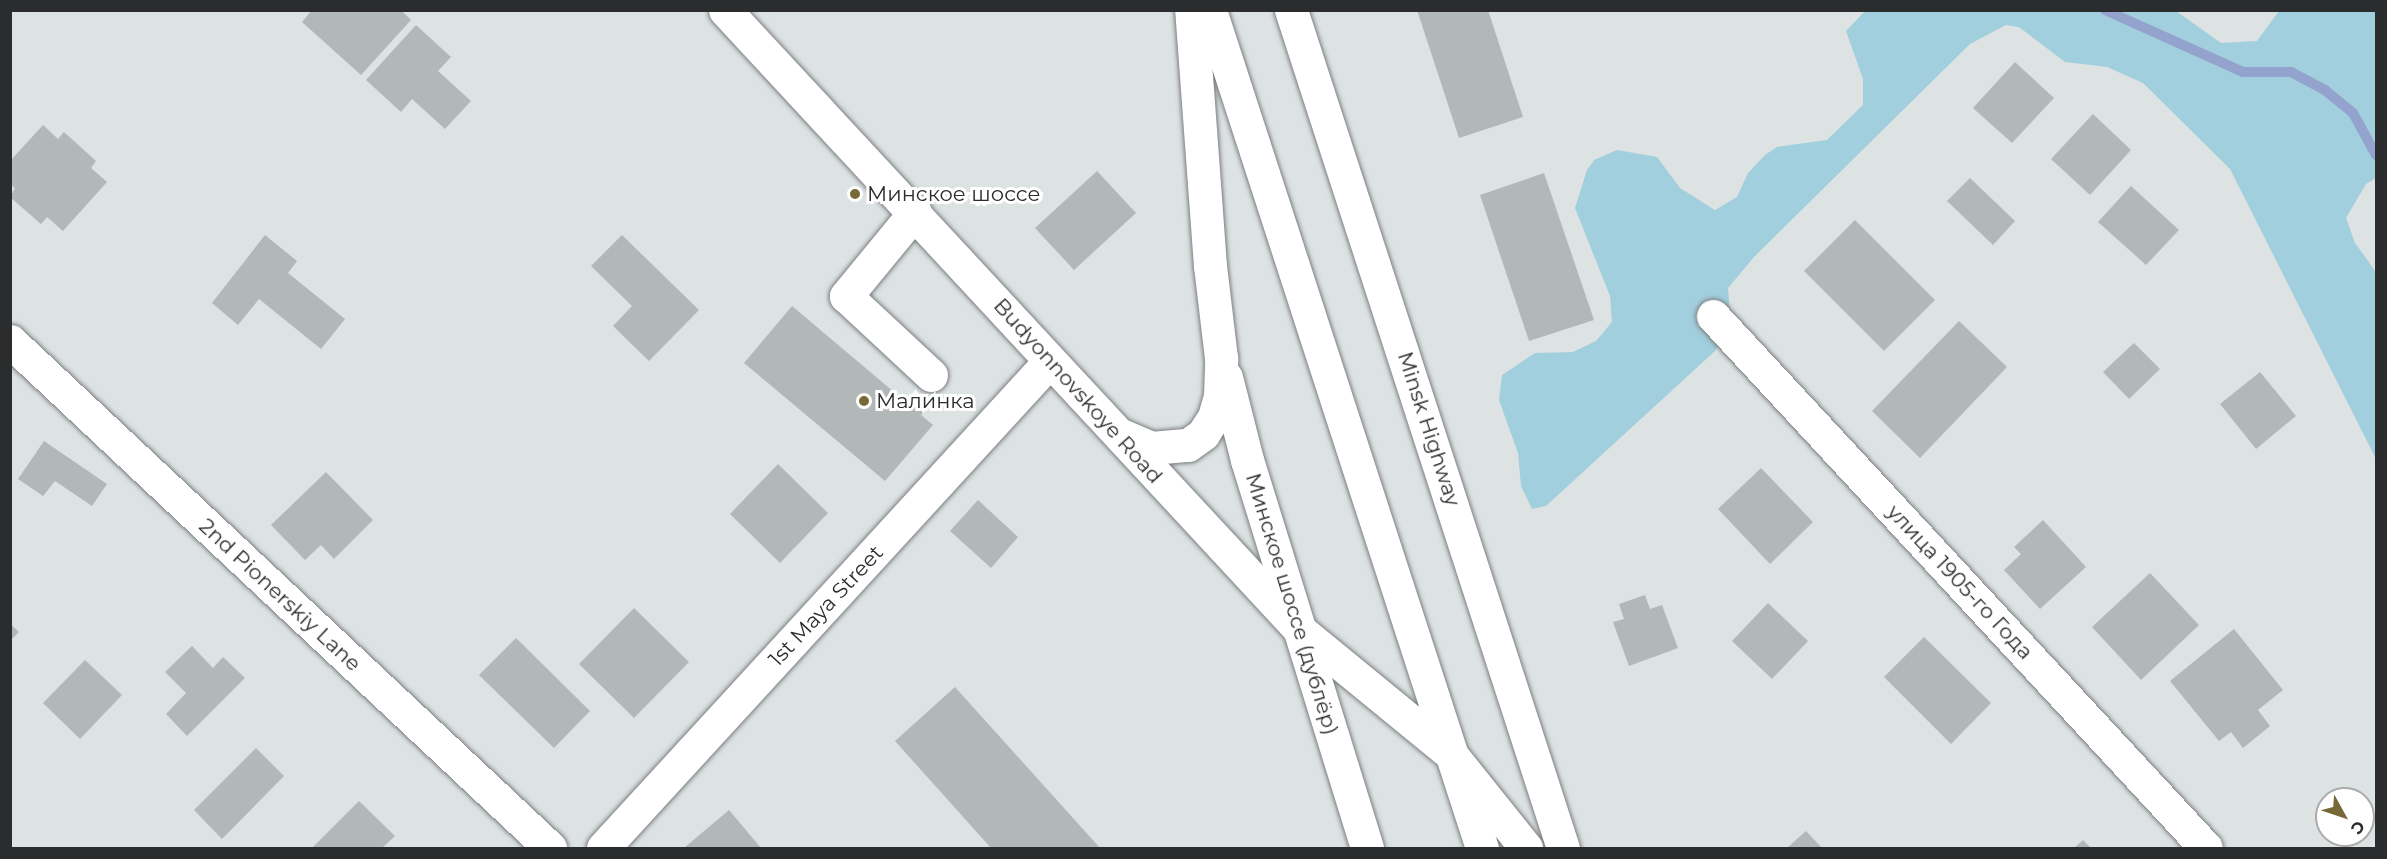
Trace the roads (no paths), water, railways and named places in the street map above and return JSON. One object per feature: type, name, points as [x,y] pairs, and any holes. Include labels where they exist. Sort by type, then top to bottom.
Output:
[{"type":"main road","name":"Budyonnovskoye Road","points":[[725,10],[915,212],[1049,362],[1302,632],[1450,753]]},
{"type":"main road","points":[[1114,432],[1151,448],[1188,445],[1203,434],[1214,417],[1220,396],[1221,358],[1210,266],[1191,10]]},
{"type":"main road","points":[[1210,10],[1482,849]]},
{"type":"main road","name":"Minsk Highway","points":[[1291,10],[1563,849]]},
{"type":"main road","points":[[915,212],[846,296],[931,375]]},
{"type":"main road","name":"улица 1905-го Года","points":[[1713,316],[2206,849]]},
{"type":"main road","name":"2nd Pionerskiy Lane","points":[[10,341],[550,849]]},
{"type":"main road","name":"Минское шоссе (дублёр)","points":[[1221,358],[1247,460],[1302,632],[1367,849]]},
{"type":"main road","name":"1st Maya Street","points":[[603,849],[1049,362]]},
{"type":"main road","points":[[1450,753],[1526,849]]},
{"type":"waterway","points":[[2105,10],[2243,72],[2291,72],[2326,91],[2353,113],[2376,155]]},
{"type":"place","name":"Минское шоссе","points":[[855,194]]},
{"type":"place","name":"Малинка","points":[[864,401]]}]
